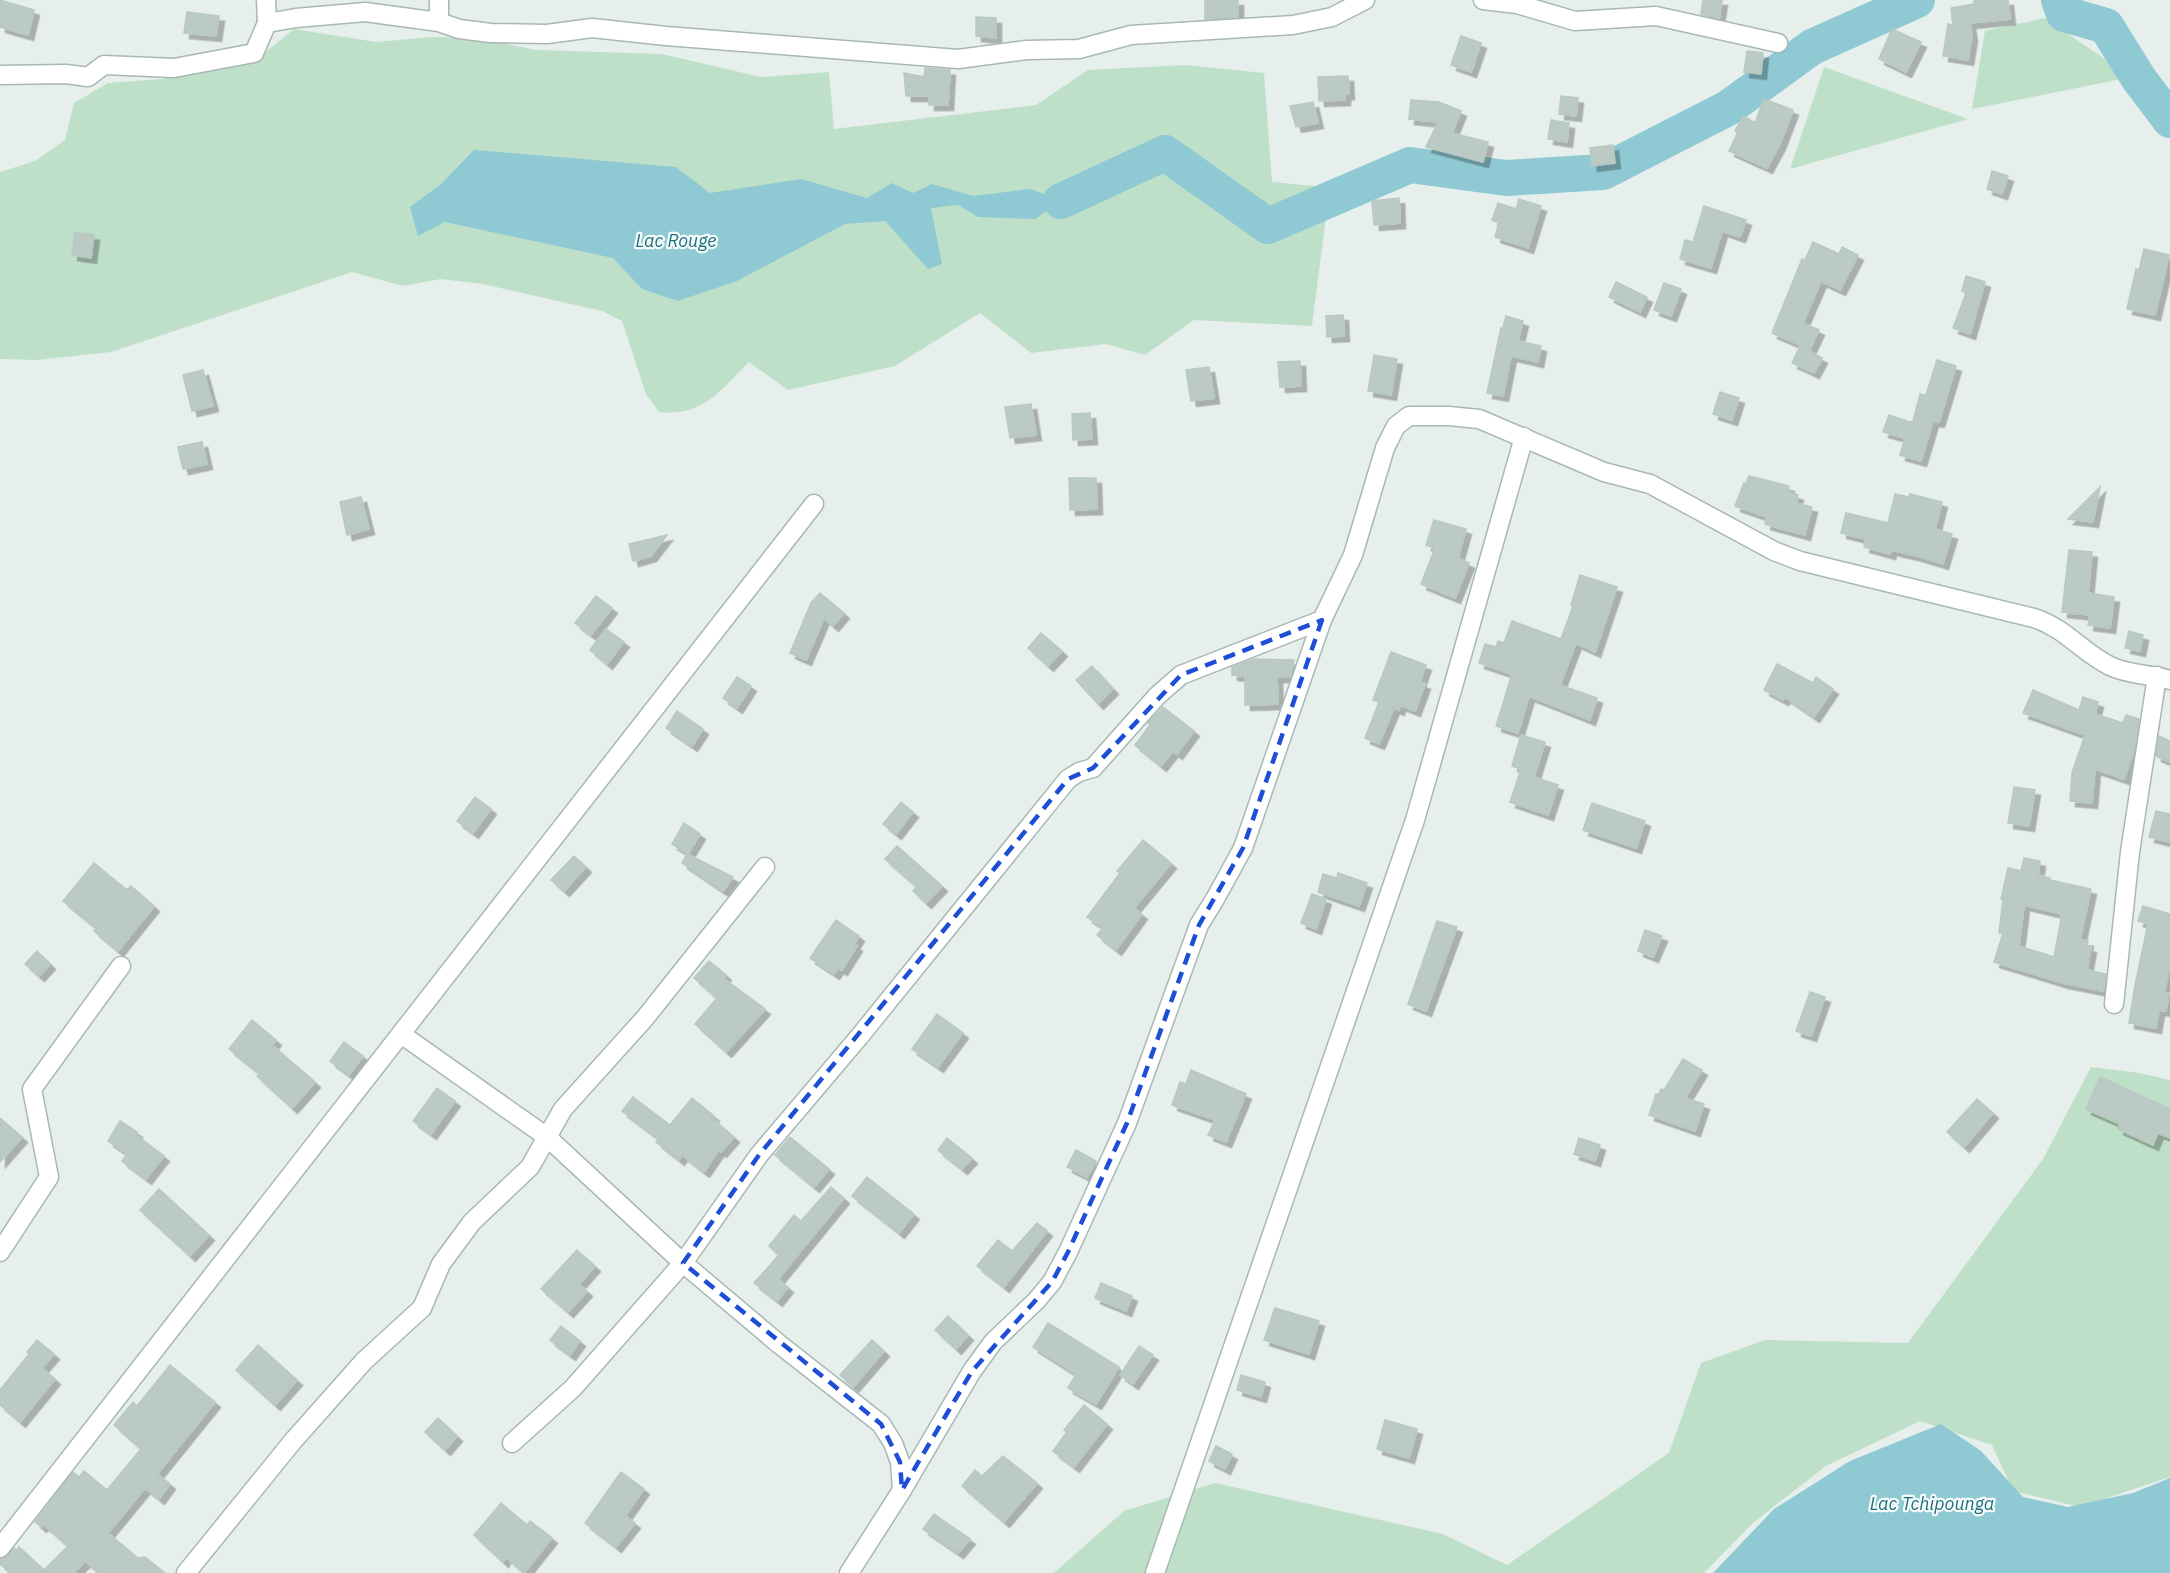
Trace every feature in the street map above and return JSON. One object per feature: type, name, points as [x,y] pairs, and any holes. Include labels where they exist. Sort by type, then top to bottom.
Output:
[{"type":"street","points":[[0,75],[66,74],[88,77],[104,64],[174,68],[254,53],[267,23],[266,0]]},
{"type":"street","points":[[348,0],[365,12]]},
{"type":"street","points":[[439,0],[439,22]]},
{"type":"street","points":[[267,23],[365,12],[439,22],[459,29],[490,33],[547,34],[592,28],[666,36],[958,58],[1026,50],[1079,50],[1131,35],[1293,25],[1332,17],[1365,0]]},
{"type":"street","points":[[1484,0],[1517,4],[1575,21],[1656,16],[1778,43]]},
{"type":"street","points":[[849,1573],[902,1490],[972,1371],[993,1342],[1036,1301],[1052,1282],[1068,1252],[1127,1123],[1198,925],[1243,848],[1322,620],[1353,555],[1385,448],[1396,426],[1409,416],[1479,419],[1604,472],[1650,484],[1774,551],[1800,561],[2034,618],[2051,624],[2111,667],[2134,674],[2164,678],[2130,852],[2114,1004]]},
{"type":"street","points":[[1155,1573],[1415,820],[1524,437]]},
{"type":"street","points":[[0,1548],[814,504]]},
{"type":"street","points":[[512,1443],[573,1388],[683,1263],[759,1155],[807,1100],[1068,779],[1079,772],[1093,768],[1157,696],[1181,675],[1322,620]]},
{"type":"street","points":[[186,1573],[294,1441],[364,1361],[423,1308],[441,1264],[472,1222],[530,1167],[563,1109],[645,1018],[765,867]]},
{"type":"street","points":[[0,1252],[49,1177],[32,1089],[121,966]]},
{"type":"street","points":[[401,1034],[547,1137],[683,1263],[779,1344],[881,1424],[893,1443],[900,1462],[902,1490]]},
{"type":"highlighted area","points":[[1322,620],[1243,848],[1199,925],[1127,1123],[1068,1252],[1052,1282],[972,1371],[902,1490],[900,1462],[881,1424],[683,1263],[759,1155],[1068,779],[1093,768],[1181,675]]},
{"type":"green space","points":[[2045,18],[2131,77],[1972,109],[1985,31]]},
{"type":"green space","points":[[294,29],[376,42],[433,37],[477,38],[536,50],[662,54],[761,77],[829,72],[834,129],[1036,105],[1088,70],[1185,65],[1264,73],[1272,182],[1314,186],[1326,217],[1312,326],[1194,320],[1145,355],[1106,344],[1031,353],[980,313],[895,366],[788,390],[749,362],[720,391],[699,406],[688,410],[659,412],[646,394],[622,321],[602,311],[483,284],[441,279],[403,286],[352,272],[111,352],[37,360],[0,359],[0,172],[35,161],[65,140],[74,103],[108,83],[162,79],[235,62],[268,50]]},
{"type":"green space","points":[[1824,67],[1968,119],[1790,169]]},
{"type":"green space","points":[[2091,1067],[2139,1073],[2170,1080],[2170,1477],[2080,1507],[2013,1491],[1992,1445],[1920,1421],[1826,1466],[1754,1522],[1704,1573],[1054,1573],[1124,1511],[1215,1483],[1443,1534],[1507,1565],[1669,1453],[1701,1363],[1765,1340],[1908,1343],[2043,1159]]},
{"type":"water","name":"Lac Rouge","points":[[474,150],[676,167],[710,193],[801,179],[867,198],[892,183],[913,193],[932,184],[973,196],[1031,189],[1061,201],[1035,219],[978,217],[958,205],[931,208],[942,264],[928,269],[885,221],[845,224],[737,281],[678,301],[642,289],[613,258],[445,222],[418,236],[410,207],[441,184]]},
{"type":"water","name":"Lac Tchipounga","points":[[1941,1424],[1981,1451],[2023,1497],[2068,1507],[2133,1493],[2170,1478],[2170,1573],[1713,1573],[1774,1509],[1850,1461]]},
{"type":"building","points":[[0,0],[34,10],[28,35],[0,27]]},
{"type":"building","points":[[1205,0],[1238,0],[1238,17],[1205,19]]},
{"type":"building","points":[[1703,0],[1722,0],[1719,19],[1701,14]]},
{"type":"building","points":[[1984,0],[2008,0],[2010,19],[1970,23],[1972,36],[1968,60],[1943,56],[1948,24],[1953,25],[1951,8]]},
{"type":"building","points":[[187,12],[219,16],[216,36],[184,33]]},
{"type":"building","points":[[976,17],[996,18],[996,38],[976,36]]},
{"type":"building","points":[[1892,29],[1921,42],[1906,72],[1879,59]]},
{"type":"building","points":[[1461,36],[1481,43],[1471,72],[1451,65]]},
{"type":"building","points":[[1747,51],[1763,53],[1761,74],[1744,72]]},
{"type":"building","points":[[925,68],[950,70],[948,105],[929,105],[929,96],[906,96],[904,73],[924,77]]},
{"type":"building","points":[[1348,76],[1349,94],[1345,94],[1345,100],[1319,101],[1318,77]]},
{"type":"building","points":[[1561,96],[1578,98],[1576,116],[1559,114]]},
{"type":"building","points":[[1764,99],[1793,110],[1780,144],[1767,168],[1729,151],[1738,132],[1735,131],[1743,116],[1755,123]]},
{"type":"building","points":[[1411,100],[1439,102],[1461,111],[1452,133],[1488,142],[1483,162],[1426,147],[1438,122],[1409,119]]},
{"type":"building","points":[[1313,102],[1318,123],[1296,127],[1290,106]]},
{"type":"building","points":[[1551,120],[1569,123],[1567,142],[1548,139]]},
{"type":"building","points":[[1613,145],[1615,163],[1592,166],[1590,148]]},
{"type":"building","points":[[1992,171],[2008,176],[2002,194],[1987,189]]},
{"type":"building","points":[[1399,198],[1400,223],[1374,225],[1372,201]]},
{"type":"building","points":[[1519,199],[1541,206],[1528,248],[1495,237],[1499,223],[1492,220],[1498,203],[1516,209]]},
{"type":"building","points":[[1704,206],[1746,220],[1740,237],[1722,231],[1711,268],[1680,259],[1685,240],[1693,242]]},
{"type":"building","points":[[75,232],[94,235],[91,258],[72,255]]},
{"type":"building","points":[[1813,242],[1839,254],[1842,247],[1858,255],[1840,290],[1821,281],[1803,323],[1819,330],[1810,349],[1772,333],[1802,259],[1805,260]]},
{"type":"building","points":[[2144,249],[2169,255],[2155,315],[2127,309],[2136,269],[2139,270]]},
{"type":"building","points":[[1966,276],[1985,282],[1970,334],[1953,328],[1966,293],[1962,291]]},
{"type":"building","points":[[1616,282],[1647,297],[1640,312],[1609,297]]},
{"type":"building","points":[[1664,283],[1681,289],[1671,316],[1654,310]]},
{"type":"building","points":[[1343,315],[1344,336],[1327,337],[1326,316]]},
{"type":"building","points":[[1506,316],[1523,321],[1518,341],[1541,346],[1538,362],[1511,356],[1503,396],[1487,393],[1501,328],[1503,328]]},
{"type":"building","points":[[1800,346],[1822,358],[1814,373],[1792,363]]},
{"type":"building","points":[[1374,355],[1397,359],[1391,395],[1368,391]]},
{"type":"building","points":[[1937,360],[1956,366],[1939,422],[1933,421],[1921,461],[1900,455],[1905,438],[1883,432],[1889,415],[1913,421],[1920,394],[1926,395]]},
{"type":"building","points":[[1300,361],[1301,386],[1280,387],[1278,362]]},
{"type":"building","points":[[1209,367],[1214,398],[1191,401],[1186,370]]},
{"type":"building","points":[[203,370],[213,406],[192,411],[183,375]]},
{"type":"building","points":[[1720,392],[1739,398],[1732,420],[1713,414]]},
{"type":"building","points":[[1031,404],[1036,435],[1010,438],[1005,407]]},
{"type":"building","points":[[1090,413],[1092,439],[1073,440],[1072,414]]},
{"type":"building","points":[[202,442],[207,464],[183,469],[178,447]]},
{"type":"building","points":[[1749,476],[1789,486],[1788,492],[1798,495],[1796,503],[1812,507],[1805,535],[1765,524],[1767,517],[1735,506]]},
{"type":"building","points":[[1069,478],[1096,478],[1097,509],[1070,510]]},
{"type":"building","points":[[2100,487],[2093,522],[2068,519]]},
{"type":"building","points":[[1895,494],[1909,497],[1910,494],[1942,502],[1935,529],[1952,534],[1943,564],[1891,550],[1890,554],[1864,547],[1866,539],[1841,533],[1846,513],[1888,523]]},
{"type":"building","points":[[361,497],[369,529],[347,535],[340,502]]},
{"type":"building","points":[[1434,520],[1466,529],[1458,558],[1469,563],[1455,598],[1421,584],[1435,548],[1426,545]]},
{"type":"building","points":[[667,535],[651,556],[633,561],[629,544]]},
{"type":"building","points":[[2069,550],[2092,552],[2088,593],[2114,597],[2110,628],[2088,625],[2090,615],[2062,612]]},
{"type":"building","points":[[1580,575],[1617,587],[1595,652],[1576,643],[1560,685],[1597,698],[1590,720],[1529,696],[1518,733],[1496,726],[1512,674],[1479,663],[1485,644],[1496,647],[1498,641],[1504,643],[1512,621],[1561,639],[1573,606],[1571,605]]},
{"type":"building","points":[[820,593],[844,613],[833,626],[824,618],[806,660],[790,653],[811,603]]},
{"type":"building","points":[[596,596],[612,608],[591,635],[575,623]]},
{"type":"building","points":[[606,629],[624,642],[607,664],[590,650]]},
{"type":"building","points":[[2129,631],[2143,635],[2140,651],[2125,648]]},
{"type":"building","points":[[1041,633],[1062,651],[1048,666],[1028,648]]},
{"type":"building","points":[[1391,652],[1426,665],[1420,682],[1425,684],[1415,711],[1400,705],[1399,710],[1394,708],[1379,744],[1365,738],[1379,702],[1373,700]]},
{"type":"building","points":[[1254,659],[1294,660],[1290,677],[1277,677],[1278,704],[1245,705],[1245,676],[1232,675],[1232,667]]},
{"type":"building","points":[[1777,664],[1813,683],[1816,677],[1833,689],[1814,717],[1785,697],[1783,700],[1764,690]]},
{"type":"building","points":[[1092,666],[1113,689],[1098,704],[1076,680]]},
{"type":"building","points":[[737,677],[751,686],[737,708],[723,698]]},
{"type":"building","points":[[2033,690],[2079,710],[2083,697],[2098,702],[2095,714],[2123,723],[2126,715],[2139,719],[2135,747],[2124,779],[2095,769],[2092,803],[2070,801],[2072,773],[2085,735],[2023,713]]},
{"type":"building","points":[[1163,707],[1194,731],[1177,754],[1173,751],[1161,766],[1135,745],[1150,725],[1148,723]]},
{"type":"building","points":[[677,711],[703,729],[692,746],[666,728]]},
{"type":"building","points":[[1521,735],[1545,742],[1534,777],[1558,785],[1548,815],[1510,802],[1521,769],[1512,766]]},
{"type":"building","points":[[2159,736],[2170,741],[2170,762],[2156,756]]},
{"type":"building","points":[[2014,787],[2035,790],[2029,826],[2008,823]]},
{"type":"building","points":[[475,797],[491,809],[473,833],[457,821]]},
{"type":"building","points":[[901,802],[913,812],[896,834],[883,824]]},
{"type":"building","points":[[1592,803],[1645,821],[1636,848],[1583,830]]},
{"type":"building","points":[[2156,811],[2170,814],[2170,842],[2149,837]]},
{"type":"building","points":[[684,823],[700,834],[688,854],[672,844]]},
{"type":"building","points":[[1143,840],[1171,863],[1134,908],[1142,914],[1116,950],[1097,935],[1103,928],[1087,917],[1120,873],[1117,871]]},
{"type":"building","points":[[897,846],[942,886],[926,903],[913,891],[917,887],[885,859]]},
{"type":"building","points":[[687,854],[733,877],[723,891],[682,863]]},
{"type":"building","points":[[574,856],[586,867],[564,891],[551,880]]},
{"type":"building","points":[[2024,858],[2040,861],[2038,875],[2091,889],[2080,940],[2088,941],[2087,947],[2091,947],[2087,970],[2106,974],[2103,991],[2063,983],[1994,962],[2003,933],[1999,933],[2003,899],[2001,899],[2008,868],[2021,871]],"holes":[[[2024,905],[2062,914],[2054,957],[2019,946]]]},
{"type":"building","points":[[94,863],[127,890],[131,886],[154,906],[118,951],[94,931],[96,928],[63,901]]},
{"type":"building","points":[[1338,873],[1367,883],[1359,906],[1318,892],[1323,874],[1337,878]]},
{"type":"building","points":[[1312,894],[1326,899],[1316,929],[1301,923]]},
{"type":"building","points":[[2143,906],[2170,914],[2170,965],[2164,993],[2169,993],[2166,1011],[2159,1010],[2156,1028],[2129,1023],[2148,924],[2138,921]]},
{"type":"building","points":[[836,920],[859,936],[854,944],[857,946],[842,970],[838,968],[834,974],[810,958]]},
{"type":"building","points":[[1437,921],[1457,927],[1426,1011],[1408,1004]]},
{"type":"building","points":[[1645,930],[1662,936],[1653,957],[1638,951]]},
{"type":"building","points":[[37,951],[50,964],[39,976],[25,964]]},
{"type":"building","points":[[709,961],[726,975],[723,978],[765,1009],[726,1052],[695,1024],[717,998],[694,978]]},
{"type":"building","points":[[1810,992],[1825,997],[1811,1036],[1796,1031]]},
{"type":"building","points":[[937,1014],[963,1033],[938,1067],[912,1049]]},
{"type":"building","points":[[252,1020],[276,1040],[272,1045],[315,1082],[292,1108],[257,1076],[260,1074],[229,1049]]},
{"type":"building","points":[[344,1042],[363,1056],[349,1075],[330,1061]]},
{"type":"building","points":[[1683,1059],[1702,1070],[1685,1098],[1704,1104],[1695,1131],[1649,1115],[1656,1094],[1659,1095],[1661,1089],[1664,1090]]},
{"type":"building","points":[[1191,1070],[1246,1094],[1226,1142],[1208,1135],[1215,1120],[1172,1105],[1180,1082],[1186,1084]]},
{"type":"building","points":[[2100,1077],[2170,1109],[2170,1138],[2158,1133],[2153,1145],[2118,1129],[2120,1124],[2086,1109]]},
{"type":"building","points":[[437,1088],[455,1101],[431,1134],[413,1121]]},
{"type":"building","points":[[633,1097],[670,1125],[692,1098],[734,1137],[721,1152],[719,1150],[704,1172],[682,1155],[679,1160],[656,1142],[659,1139],[622,1111]]},
{"type":"building","points":[[1977,1099],[1993,1113],[1964,1147],[1947,1132]]},
{"type":"building","points":[[0,1118],[22,1137],[0,1162]]},
{"type":"building","points":[[120,1121],[137,1132],[136,1135],[164,1156],[146,1179],[122,1161],[127,1154],[108,1141]]},
{"type":"building","points":[[790,1137],[829,1169],[814,1187],[775,1155]]},
{"type":"building","points":[[947,1138],[972,1158],[962,1169],[938,1150]]},
{"type":"building","points":[[1579,1138],[1600,1145],[1595,1161],[1574,1154]]},
{"type":"building","points":[[1076,1150],[1096,1161],[1087,1177],[1067,1167]]},
{"type":"building","points":[[867,1177],[914,1214],[899,1233],[852,1196]]},
{"type":"building","points":[[831,1187],[844,1198],[778,1279],[788,1287],[777,1301],[754,1283],[779,1255],[769,1246],[794,1215],[801,1221]]},
{"type":"building","points":[[159,1189],[209,1235],[190,1256],[140,1210]]},
{"type":"building","points":[[1037,1223],[1047,1231],[1004,1287],[977,1266],[998,1240],[1012,1251]]},
{"type":"building","points":[[577,1250],[595,1266],[579,1284],[587,1291],[568,1312],[541,1289]]},
{"type":"building","points":[[1101,1283],[1132,1296],[1126,1311],[1095,1298]]},
{"type":"building","points":[[1275,1308],[1319,1321],[1309,1354],[1264,1340]]},
{"type":"building","points":[[948,1316],[968,1335],[956,1349],[935,1330]]},
{"type":"building","points":[[1048,1323],[1119,1367],[1096,1404],[1068,1388],[1076,1374],[1033,1347]]},
{"type":"building","points":[[561,1326],[580,1341],[570,1355],[550,1340]]},
{"type":"building","points":[[37,1340],[54,1354],[42,1368],[55,1379],[20,1422],[0,1405],[0,1390],[29,1354],[27,1352]]},
{"type":"building","points":[[872,1340],[884,1351],[853,1387],[840,1375]]},
{"type":"building","points":[[258,1345],[297,1380],[275,1405],[236,1370]]},
{"type":"building","points":[[1139,1346],[1153,1355],[1133,1384],[1120,1375]]},
{"type":"building","points":[[170,1365],[215,1402],[157,1474],[170,1484],[159,1499],[145,1488],[108,1533],[138,1558],[145,1557],[165,1573],[99,1573],[85,1561],[74,1573],[11,1573],[0,1564],[0,1559],[14,1548],[17,1550],[19,1547],[44,1570],[68,1546],[43,1524],[41,1527],[35,1522],[73,1472],[79,1477],[84,1471],[107,1490],[141,1449],[114,1425],[133,1402],[137,1406]]},
{"type":"building","points":[[1241,1375],[1265,1382],[1261,1397],[1237,1390]]},
{"type":"building","points":[[1084,1405],[1107,1424],[1074,1467],[1053,1451],[1067,1432],[1064,1430]]},
{"type":"building","points":[[438,1418],[457,1436],[445,1450],[425,1432]]},
{"type":"building","points":[[1385,1420],[1417,1429],[1409,1458],[1377,1449]]},
{"type":"building","points":[[1216,1446],[1232,1454],[1225,1469],[1209,1461]]},
{"type":"building","points":[[1003,1456],[1037,1483],[1004,1522],[962,1486],[975,1470],[982,1476]]},
{"type":"building","points":[[621,1472],[644,1489],[625,1516],[635,1523],[616,1547],[585,1523]]},
{"type":"building","points":[[501,1503],[527,1525],[530,1521],[552,1538],[524,1573],[506,1557],[503,1562],[474,1535]]},
{"type":"building","points":[[934,1514],[970,1539],[958,1553],[923,1529]]},
{"type":"waterway","points":[[1061,201],[1165,153],[1268,226],[1410,165],[1506,178],[1603,172],[1728,108],[1812,47],[1917,0]]},
{"type":"waterway","points":[[2059,0],[2064,14],[2106,26],[2139,79],[2170,120]]}]
